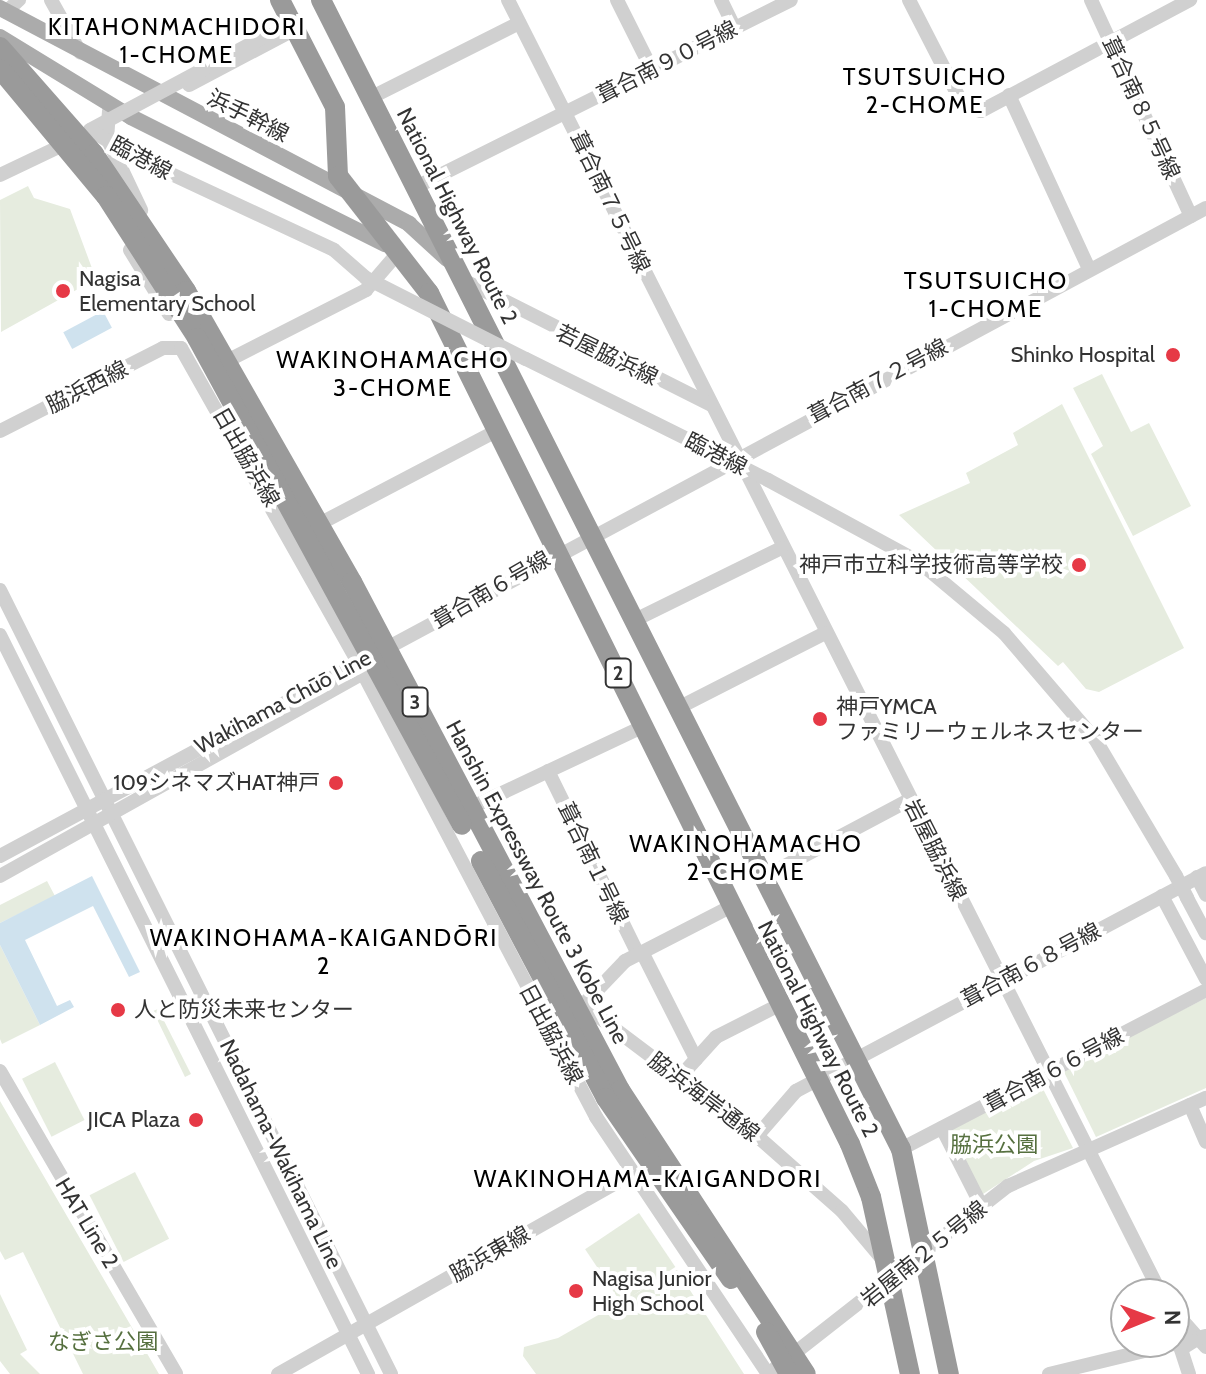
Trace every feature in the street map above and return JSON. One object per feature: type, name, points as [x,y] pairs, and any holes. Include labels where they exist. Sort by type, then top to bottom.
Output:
[{"type":"highway","name":"National Highway Route 2","points":[[280,0],[335,107],[340,154],[338,176],[429,293],[494,432],[644,726],[871,1197],[910,1374]]},
{"type":"highway","name":"National Highway Route 2","points":[[321,0],[414,188],[596,537],[901,1149],[949,1374]]},
{"type":"highway","name":"Hanshin Expressway Route 3 Kobe Line","points":[[0,47],[94,154],[186,291],[352,582],[620,1090],[806,1374]]},
{"type":"highway","name":"Hanshin Expressway Route 3 Kobe Line","points":[[0,69],[106,196],[197,338],[323,558],[606,1098],[789,1374]]},
{"type":"main road","name":"浜手幹線","points":[[3,10],[83,57],[314,173],[428,238],[462,280]]},
{"type":"main road","points":[[0,37],[140,121],[337,215],[397,254],[429,293]]},
{"type":"street","points":[[3,10],[19,0]]},
{"type":"street","points":[[51,0],[83,57]]},
{"type":"street","name":"葺合南７５号線","points":[[508,0],[711,405]]},
{"type":"street","points":[[617,0],[652,70]]},
{"type":"street","points":[[721,0],[735,29]]},
{"type":"street","points":[[909,0],[964,107],[981,111],[1190,0]]},
{"type":"street","name":"葺合南８５号線","points":[[1091,0],[1191,216]]},
{"type":"street","name":"葺合南９０号線","points":[[414,188],[735,29],[783,2]]},
{"type":"street","points":[[370,98],[519,23]]},
{"type":"street","points":[[164,98],[295,29]]},
{"type":"street","points":[[0,175],[267,35]]},
{"type":"street","points":[[1009,95],[1089,269]]},
{"type":"street","name":"脇浜海岸通線","points":[[113,106],[104,126],[113,154],[220,364],[309,517],[321,523],[568,993],[757,1136],[842,1211],[888,1274]]},
{"type":"street","name":"臨港線","points":[[90,130],[137,158],[334,250],[366,278],[768,480],[919,562],[1004,633],[1110,760],[1206,933]]},
{"type":"street","points":[[62,145],[169,314]]},
{"type":"street","points":[[314,173],[326,173],[340,154]]},
{"type":"street","name":"葺合南７２号線","points":[[596,537],[735,457],[1206,208]]},
{"type":"street","points":[[220,364],[366,290],[397,254]]},
{"type":"street","name":"若屋脇浜線","points":[[462,280],[711,405]]},
{"type":"street","name":"脇浜西線","points":[[0,431],[175,345]]},
{"type":"street","name":"日出脇浜線","points":[[175,345],[225,419],[356,659]]},
{"type":"street","name":"岩屋脇浜線","points":[[711,405],[1153,1278]]},
{"type":"street","points":[[321,523],[494,432]]},
{"type":"street","name":"葺合南６号線","points":[[389,648],[557,552],[596,537]]},
{"type":"street","points":[[637,619],[781,548]]},
{"type":"street","name":"Nadahama-Wakihama Line","points":[[0,590],[391,1374]]},
{"type":"street","points":[[680,707],[825,633]]},
{"type":"street","name":"Nadahama-Wakihama Line","points":[[0,635],[368,1374]]},
{"type":"street","name":"Wakihama Chūō Line","points":[[0,856],[356,659],[389,648]]},
{"type":"street","name":"Wakihama Chūō Line","points":[[0,876],[364,675],[389,648]]},
{"type":"street","name":"日出脇浜線","points":[[364,675],[568,1066],[633,1173],[768,1374]]},
{"type":"street","points":[[470,808],[644,726]]},
{"type":"street","name":"葺合南１号線","points":[[548,771],[696,1059]]},
{"type":"street","points":[[766,876],[909,800]]},
{"type":"street","points":[[1201,875],[1206,895]]},
{"type":"street","name":"葺合南６８号線","points":[[757,1136],[815,1080],[1201,875]]},
{"type":"street","points":[[1162,896],[1206,979]]},
{"type":"street","points":[[583,1005],[640,953],[730,907]]},
{"type":"street","name":"葺合南６６号線","points":[[901,1149],[1206,990]]},
{"type":"street","points":[[679,1078],[725,1031],[779,1005]]},
{"type":"street","name":"HAT Line 2","points":[[0,1071],[176,1374]]},
{"type":"street","name":"岩屋南２５号線","points":[[768,1374],[888,1274],[925,1252],[1037,1169],[1089,1150],[1206,1098]]},
{"type":"street","points":[[1190,1105],[1206,1142]]},
{"type":"street","points":[[942,1128],[982,1207]]},
{"type":"street","name":"脇浜東線","points":[[348,1334],[633,1173]]},
{"type":"street","points":[[278,1374],[348,1334]]},
{"type":"street","points":[[1189,1374],[1181,1349],[1203,1341]]},
{"type":"street","points":[[1049,1374],[1115,1358],[1119,1374]]},
{"type":"green space","points":[[28,186],[34,198],[70,209],[96,279],[1,332],[0,200]]},
{"type":"green space","points":[[1102,374],[1131,432],[1149,423],[1191,506],[1133,536],[1091,454],[1103,446],[1073,388]]},
{"type":"green space","points":[[1062,404],[1184,648],[1099,692],[1086,689],[1063,662],[1058,666],[899,515],[970,483],[966,473],[1018,445],[1013,433]]},
{"type":"green space","points":[[47,881],[55,896],[0,923],[0,905]]},
{"type":"green space","points":[[0,945],[40,1025],[2,1044],[0,1039]]},
{"type":"green space","name":"脇浜公園","points":[[1206,998],[1206,1088],[1096,1137],[1063,1070]]},
{"type":"green space","points":[[158,1009],[191,1074],[185,1077],[153,1011]]},
{"type":"green space","points":[[55,1062],[85,1120],[52,1137],[22,1079]]},
{"type":"green space","name":"脇浜公園","points":[[1040,1083],[1073,1148],[1034,1161],[980,1196],[948,1131]]},
{"type":"green space","name":"なぎさ公園","points":[[0,1101],[159,1374],[83,1374],[23,1252],[5,1260],[0,1251]]},
{"type":"green space","points":[[135,1172],[169,1239],[124,1262],[90,1195]]},
{"type":"green space","points":[[639,1213],[675,1267],[621,1303],[585,1249]]},
{"type":"green space","points":[[677,1270],[744,1374],[536,1374],[523,1356],[524,1347],[558,1338]]},
{"type":"green space","name":"なぎさ公園","points":[[0,1294],[27,1350],[20,1354],[40,1374],[10,1374],[0,1361]]},
{"type":"water","points":[[103,311],[112,328],[72,349],[63,332]]},
{"type":"water","points":[[92,876],[140,972],[129,977],[93,906],[25,940],[57,1006],[70,1000],[74,1007],[40,1025],[0,945],[0,923]]},
{"type":"place","name":"Nagisa Elementary School","points":[[63,291]]},
{"type":"place","name":"Shinko Hospital","points":[[1173,355]]},
{"type":"place","name":"神戸市立科学技術高等学校","points":[[1079,565]]},
{"type":"place","name":"神戸YMCA ファミリーウェルネスセンター","points":[[820,719]]},
{"type":"place","name":"109シネマズHAT神戸","points":[[336,783]]},
{"type":"place","name":"人と防災未来センター","points":[[118,1010]]},
{"type":"place","name":"JICA Plaza","points":[[196,1120]]},
{"type":"place","name":"Nagisa Junior High School","points":[[576,1291]]},
{"type":"district","name":"KITAHONMACHIDORI 1-CHOME","points":[[177,41]]},
{"type":"district","name":"TSUTSUICHO 2-CHOME","points":[[925,91]]},
{"type":"district","name":"TSUTSUICHO 1-CHOME","points":[[986,295]]},
{"type":"district","name":"WAKINOHAMACHO 3-CHOME","points":[[393,374]]},
{"type":"district","name":"WAKINOHAMACHO 2-CHOME","points":[[746,858]]},
{"type":"district","name":"WAKINOHAMA-KAIGANDŌRI 2","points":[[324,952]]},
{"type":"district","name":"WAKINOHAMA-KAIGANDORI","points":[[648,1179]]}]
